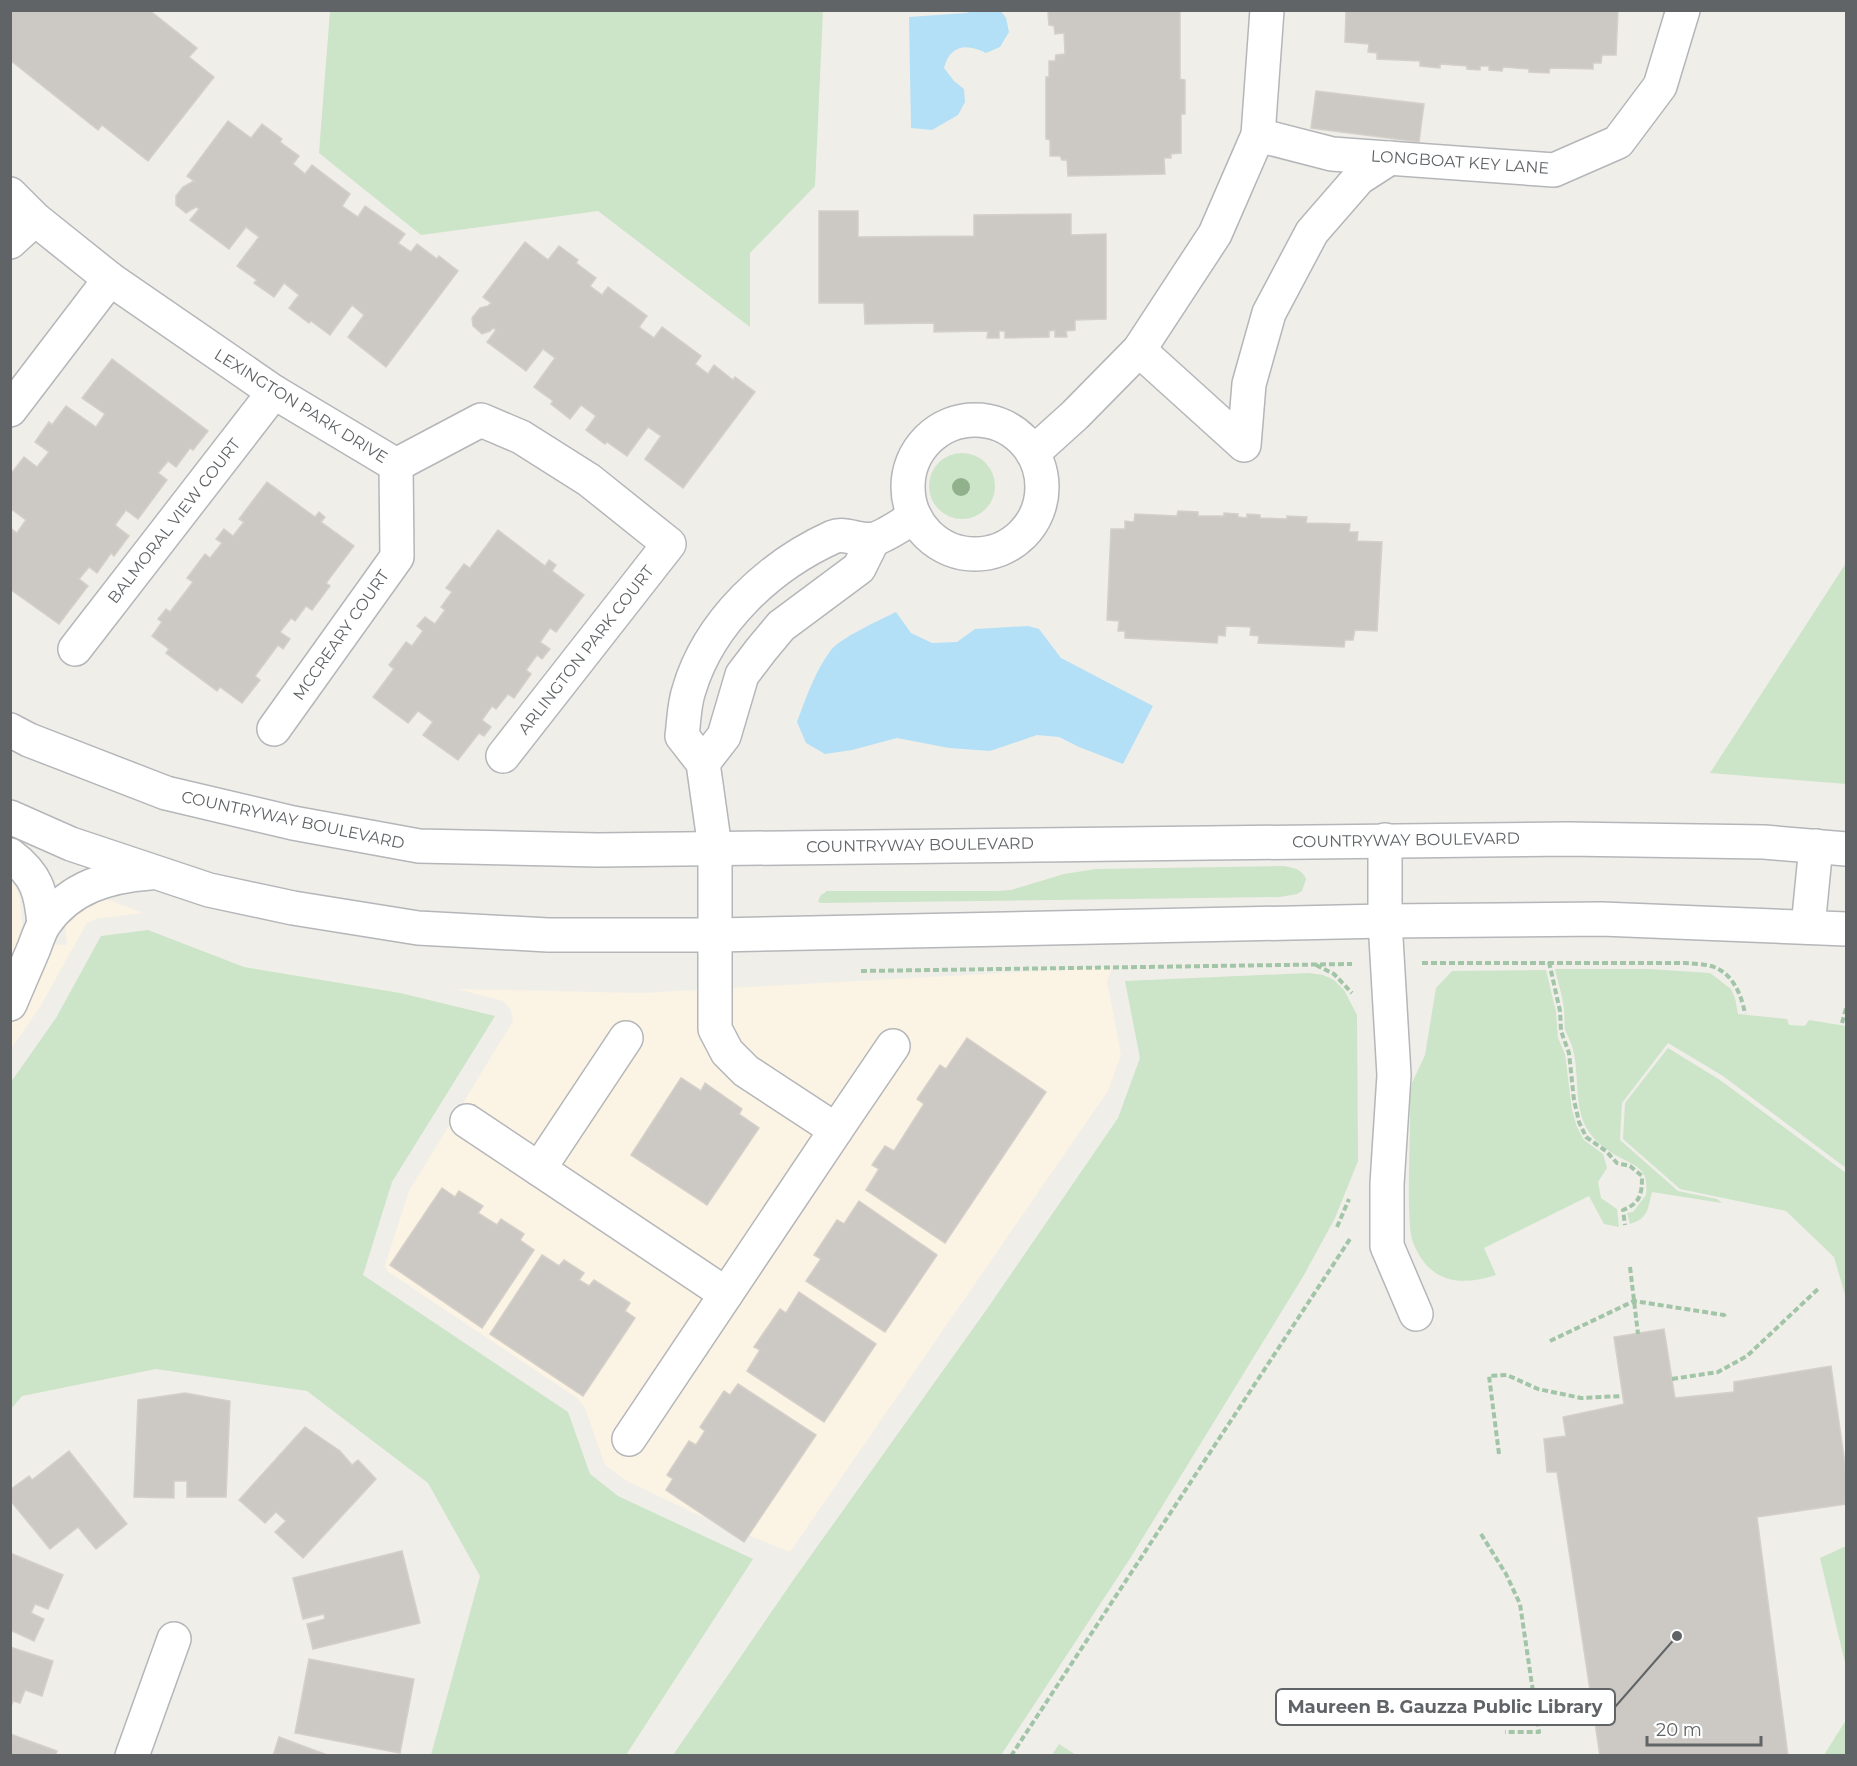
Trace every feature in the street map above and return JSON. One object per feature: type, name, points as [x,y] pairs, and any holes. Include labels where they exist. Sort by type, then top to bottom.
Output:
[{"type":"street","points":[[1033,453],[1075,416],[1139,350],[1215,234],[1258,135],[1267,10]]},
{"type":"street","name":"LONGBOAT KEY LANE","points":[[1258,135],[1332,154],[1554,170],[1618,142],[1660,86],[1683,10]]},
{"type":"street","points":[[1139,350],[1244,445],[1249,384],[1269,313],[1312,232],[1359,178],[1390,158]]},
{"type":"street","name":"LEXINGTON PARK DRIVE","points":[[10,194],[35,219],[110,279],[274,392],[396,465],[481,420],[521,437],[589,480],[669,544]]},
{"type":"street","points":[[10,242],[35,219]]},
{"type":"street","points":[[10,410],[110,279]]},
{"type":"street","name":"BALMORAL VIEW COURT","points":[[75,649],[274,392]]},
{"type":"street","points":[[980,420],[994,422],[1015,432],[1033,453],[1039,467],[1042,490],[1038,510],[1025,531],[1009,545],[987,553],[969,554],[946,548],[928,536],[915,517],[907,487],[911,464],[929,438],[948,425],[980,420]]},
{"type":"street","name":"MCCREARY COURT","points":[[274,729],[397,557],[396,465]]},
{"type":"street","points":[[703,764],[724,736],[742,675],[781,626],[859,568],[873,540],[915,517]]},
{"type":"street","points":[[836,1130],[746,1071],[727,1052],[715,1029],[715,848],[703,764],[682,736],[688,691],[704,653],[722,623],[748,594],[795,559],[836,536],[873,540]]},
{"type":"street","name":"ARLINGTON PARK COURT","points":[[503,756],[669,544]]},
{"type":"street","name":"COUNTRYWAY BOULEVARD","points":[[10,730],[28,740],[166,793],[293,823],[419,846],[598,850],[1384,840],[1641,840],[1764,842],[1831,847]]},
{"type":"street","points":[[10,757],[67,774],[166,793]]},
{"type":"street","points":[[10,817],[71,844],[209,890],[272,904],[418,928],[548,934],[716,934],[1385,921],[1602,920],[1846,929]]},
{"type":"street","points":[[1384,840],[1385,921],[1394,1076],[1387,1184],[1387,1246],[1416,1314]]},
{"type":"street","points":[[1808,927],[1831,847]]},
{"type":"street","points":[[10,855],[33,876],[41,896],[44,924]]},
{"type":"street","points":[[10,1004],[44,924],[64,903],[99,881],[114,876],[154,872]]},
{"type":"street","points":[[539,1169],[626,1038]]},
{"type":"street","points":[[629,1439],[893,1046]]},
{"type":"street","points":[[467,1121],[726,1294]]},
{"type":"street","points":[[132,1755],[174,1639]]},
{"type":"path","points":[[1549,962],[1560,1011],[1561,1031],[1569,1053],[1579,1122],[1586,1137],[1606,1151],[1617,1163],[1630,1166],[1642,1176],[1642,1192],[1632,1207],[1623,1210],[1625,1225]]},
{"type":"path","points":[[1460,963],[1686,963],[1716,968],[1732,981],[1742,998],[1745,1014]]},
{"type":"path","points":[[850,971],[1327,964]]},
{"type":"path","points":[[1842,1023],[1846,1008]]},
{"type":"path","points":[[1011,1755],[1355,1232]]},
{"type":"path","points":[[1630,1267],[1638,1334]]},
{"type":"path","points":[[1672,1379],[1718,1372],[1747,1356],[1818,1289]]},
{"type":"path","points":[[1550,1341],[1634,1300],[1724,1315],[1726,1319]]},
{"type":"path","points":[[1743,1350],[1747,1356]]},
{"type":"path","points":[[1499,1454],[1489,1376],[1507,1375],[1538,1389],[1581,1398],[1622,1396]]},
{"type":"path","points":[[1481,1534],[1506,1574],[1520,1604],[1539,1732],[1505,1732]]},
{"type":"shaded area","points":[[56,879],[143,913],[96,919],[87,923],[40,1007],[11,1049],[11,882],[16,887],[20,898],[24,944],[67,945],[62,896]]},
{"type":"shaded area","points":[[1112,967],[1107,981],[1121,1055],[1108,1091],[790,1552],[696,1514],[627,1481],[605,1465],[585,1408],[577,1398],[387,1271],[385,1265],[409,1191],[513,1021],[511,1010],[503,1001],[457,989],[642,993]]},
{"type":"green space","points":[[330,11],[823,11],[815,186],[750,253],[750,327],[598,211],[421,235],[319,153]]},
{"type":"green space","points":[[962,453],[974,456],[985,463],[992,474],[995,486],[992,498],[985,509],[974,516],[962,519],[950,516],[939,509],[932,498],[929,486],[932,474],[939,463],[950,456]]},
{"type":"green space","points":[[1846,563],[1846,784],[1710,773]]},
{"type":"green space","points":[[1284,866],[1300,871],[1306,879],[1302,891],[1297,894],[1280,897],[818,902],[820,896],[827,891],[1011,890],[1064,874],[1096,869]]},
{"type":"green space","points":[[148,930],[244,967],[400,993],[495,1016],[392,1182],[363,1275],[568,1412],[590,1474],[618,1496],[753,1559],[626,1755],[431,1755],[480,1576],[428,1483],[307,1391],[156,1369],[22,1396],[11,1409],[11,1082],[56,1018],[101,936]]},
{"type":"green space","points":[[1555,969],[1649,969],[1710,973],[1731,989],[1738,1014],[1787,1019],[1789,1025],[1805,1026],[1809,1020],[1846,1026],[1846,1168],[1723,1076],[1668,1043],[1622,1103],[1620,1140],[1678,1191],[1717,1199],[1722,1203],[1652,1192],[1644,1216],[1630,1224],[1627,1213],[1633,1212],[1646,1195],[1646,1179],[1636,1166],[1613,1154],[1598,1142],[1584,1123],[1579,1103],[1575,1060],[1565,1029],[1563,1005]]},
{"type":"green space","points":[[1546,970],[1556,1012],[1558,1038],[1565,1054],[1572,1110],[1584,1140],[1603,1154],[1607,1168],[1598,1182],[1601,1198],[1617,1209],[1619,1227],[1604,1224],[1589,1196],[1484,1248],[1496,1275],[1460,1281],[1449,1279],[1430,1269],[1415,1247],[1409,1206],[1410,1095],[1412,1083],[1425,1055],[1436,988],[1452,971]]},
{"type":"green space","points":[[1309,973],[1323,975],[1334,980],[1344,990],[1357,1015],[1358,1161],[1335,1218],[1304,1275],[1131,1557],[1001,1755],[673,1755],[794,1579],[987,1309],[1118,1118],[1140,1058],[1125,981]]},
{"type":"green space","points":[[1668,1048],[1720,1080],[1846,1173],[1846,1298],[1834,1257],[1786,1211],[1680,1189],[1623,1139],[1625,1103]]},
{"type":"green space","points":[[1846,1546],[1846,1667],[1820,1558]]},
{"type":"green space","points":[[1846,1720],[1846,1755],[1824,1755]]},
{"type":"green space","points":[[1059,1744],[1076,1755],[1052,1755]]},
{"type":"water","points":[[1000,10],[1006,18],[1009,32],[1000,47],[986,53],[972,48],[960,48],[947,60],[944,68],[964,89],[965,102],[958,115],[932,130],[911,128],[909,17]]},
{"type":"water","points":[[896,612],[911,633],[932,643],[957,642],[975,629],[1028,626],[1039,629],[1061,658],[1153,706],[1123,764],[1059,737],[1037,735],[990,751],[949,748],[897,738],[852,750],[825,754],[806,743],[797,722],[811,685],[825,658],[836,645]]},
{"type":"building","points":[[10,10],[149,10],[197,48],[189,57],[214,77],[148,161],[102,125],[98,130],[10,60]]},
{"type":"building","points":[[1045,10],[1180,10],[1180,79],[1185,80],[1185,114],[1181,114],[1181,153],[1171,154],[1171,158],[1164,158],[1165,174],[1068,176],[1067,160],[1062,160],[1060,156],[1050,156],[1050,140],[1046,139],[1046,77],[1049,77],[1049,61],[1055,61],[1056,55],[1065,54],[1064,33],[1055,34],[1054,26],[1049,25],[1048,12]]},
{"type":"building","points":[[1346,10],[1618,10],[1616,55],[1602,55],[1601,63],[1593,63],[1593,69],[1550,68],[1549,73],[1503,67],[1502,71],[1489,70],[1489,66],[1480,66],[1480,70],[1467,69],[1467,66],[1440,64],[1440,68],[1420,66],[1420,61],[1377,59],[1377,53],[1368,52],[1369,44],[1345,42]]},
{"type":"building","points":[[1316,91],[1424,104],[1419,142],[1311,128]]},
{"type":"building","points":[[228,121],[251,138],[262,124],[282,139],[280,142],[299,156],[293,164],[305,174],[312,165],[350,194],[342,206],[358,217],[365,206],[405,234],[398,243],[411,252],[417,244],[437,259],[439,256],[458,271],[386,367],[348,337],[364,315],[352,305],[330,335],[289,308],[299,295],[284,283],[274,297],[254,283],[257,280],[237,266],[259,237],[246,227],[229,249],[190,220],[199,209],[196,207],[186,213],[176,205],[176,196],[183,187],[194,181],[187,176]]},
{"type":"building","points":[[819,211],[858,211],[858,237],[974,236],[974,215],[1071,214],[1071,235],[1106,234],[1106,319],[1075,320],[1075,330],[1066,331],[1067,337],[1055,337],[1055,330],[1049,331],[1049,337],[1005,338],[1005,331],[999,331],[999,338],[987,338],[988,331],[934,332],[934,323],[865,324],[864,303],[819,303]]},
{"type":"building","points":[[525,242],[548,260],[559,246],[578,260],[576,263],[596,278],[590,286],[602,295],[608,287],[647,316],[639,327],[654,338],[662,327],[701,356],[695,364],[708,374],[714,365],[733,380],[735,377],[755,392],[683,488],[645,459],[661,436],[648,427],[627,456],[607,442],[605,444],[586,430],[596,416],[581,405],[570,419],[551,404],[553,401],[534,387],[555,358],[543,349],[526,371],[487,342],[496,330],[493,328],[482,334],[473,326],[472,318],[480,308],[491,303],[483,297]]},
{"type":"building","points":[[112,359],[208,431],[193,450],[190,448],[176,467],[168,461],[158,473],[167,480],[138,519],[126,510],[115,525],[129,536],[114,556],[111,553],[97,573],[89,567],[79,579],[88,586],[59,624],[10,589],[10,528],[17,533],[26,520],[10,508],[10,475],[24,457],[37,467],[49,452],[35,442],[49,422],[52,425],[66,406],[96,427],[105,414],[82,398]]},
{"type":"building","points":[[267,482],[315,517],[319,512],[325,517],[321,522],[354,546],[326,583],[330,586],[312,610],[306,606],[295,621],[291,618],[280,632],[290,639],[283,649],[278,645],[255,676],[260,680],[242,703],[220,687],[217,691],[166,653],[169,649],[152,636],[162,622],[158,619],[166,609],[170,612],[193,582],[187,578],[205,554],[210,558],[222,543],[216,539],[224,529],[233,536],[244,522],[239,519]]},
{"type":"building","points":[[1178,511],[1198,512],[1198,516],[1224,516],[1224,513],[1238,514],[1238,517],[1247,518],[1247,514],[1260,515],[1260,518],[1307,517],[1306,523],[1350,524],[1349,532],[1358,532],[1357,541],[1382,542],[1377,631],[1355,630],[1353,640],[1345,640],[1344,647],[1258,643],[1259,636],[1250,635],[1251,627],[1226,626],[1225,636],[1218,635],[1217,643],[1125,638],[1125,631],[1118,631],[1119,621],[1107,620],[1111,529],[1125,529],[1125,521],[1134,522],[1135,514],[1177,516]]},
{"type":"building","points":[[498,530],[545,566],[549,560],[556,565],[552,571],[584,595],[556,632],[550,628],[540,642],[550,649],[542,659],[537,655],[526,670],[531,674],[514,698],[508,694],[496,709],[492,706],[482,720],[491,727],[484,736],[479,733],[458,760],[423,735],[433,722],[418,711],[408,723],[373,697],[394,669],[389,665],[406,642],[412,646],[423,631],[417,626],[425,617],[435,624],[445,610],[441,607],[452,592],[446,588],[464,564],[470,568]]},
{"type":"building","points":[[967,1038],[1046,1092],[945,1243],[866,1190],[879,1169],[872,1165],[885,1146],[894,1151],[924,1104],[917,1099],[940,1065],[946,1069]]},
{"type":"building","points":[[681,1078],[701,1091],[705,1083],[742,1109],[739,1114],[759,1128],[707,1205],[631,1155]]},
{"type":"building","points":[[442,1188],[455,1197],[459,1191],[483,1206],[478,1213],[497,1225],[501,1219],[524,1234],[520,1240],[534,1250],[482,1328],[390,1265]]},
{"type":"building","points":[[859,1201],[937,1255],[885,1332],[806,1281],[821,1259],[814,1255],[837,1220],[844,1224]]},
{"type":"building","points":[[542,1255],[559,1266],[564,1260],[584,1273],[579,1280],[589,1286],[594,1280],[630,1303],[625,1311],[635,1318],[583,1396],[490,1334]]},
{"type":"building","points":[[799,1292],[876,1344],[824,1422],[747,1371],[760,1350],[754,1347],[780,1309],[786,1313]]},
{"type":"building","points":[[1664,1329],[1675,1398],[1734,1392],[1734,1382],[1831,1366],[1846,1471],[1846,1504],[1757,1517],[1788,1756],[1600,1756],[1557,1472],[1547,1472],[1544,1439],[1566,1436],[1563,1417],[1624,1404],[1614,1337]]},
{"type":"building","points":[[738,1384],[816,1435],[744,1542],[666,1490],[673,1479],[667,1475],[689,1441],[696,1445],[705,1431],[700,1427],[724,1391],[730,1395]]},
{"type":"building","points":[[185,1393],[230,1401],[226,1497],[187,1497],[187,1481],[174,1481],[174,1498],[134,1497],[138,1400]]},
{"type":"building","points":[[305,1427],[340,1451],[352,1465],[358,1460],[376,1479],[303,1558],[275,1532],[286,1521],[276,1512],[265,1523],[239,1500]]},
{"type":"building","points":[[69,1451],[127,1524],[96,1549],[78,1527],[50,1549],[10,1500],[10,1490],[29,1476],[32,1480]]},
{"type":"building","points":[[402,1551],[420,1623],[313,1649],[307,1624],[325,1619],[324,1614],[303,1619],[293,1578]]},
{"type":"building","points":[[10,1553],[63,1575],[48,1609],[35,1604],[31,1613],[44,1619],[34,1641],[10,1630]]},
{"type":"building","points":[[10,1647],[53,1661],[42,1696],[25,1690],[20,1703],[13,1701],[10,1709]]},
{"type":"building","points":[[309,1659],[414,1679],[400,1753],[295,1733]]},
{"type":"building","points":[[10,1734],[57,1751],[55,1756],[10,1756]]},
{"type":"building","points":[[279,1737],[330,1756],[273,1756]]},
{"type":"place","name":"Maureen B. Gauzza Public Library","points":[[1677,1636]]}]
